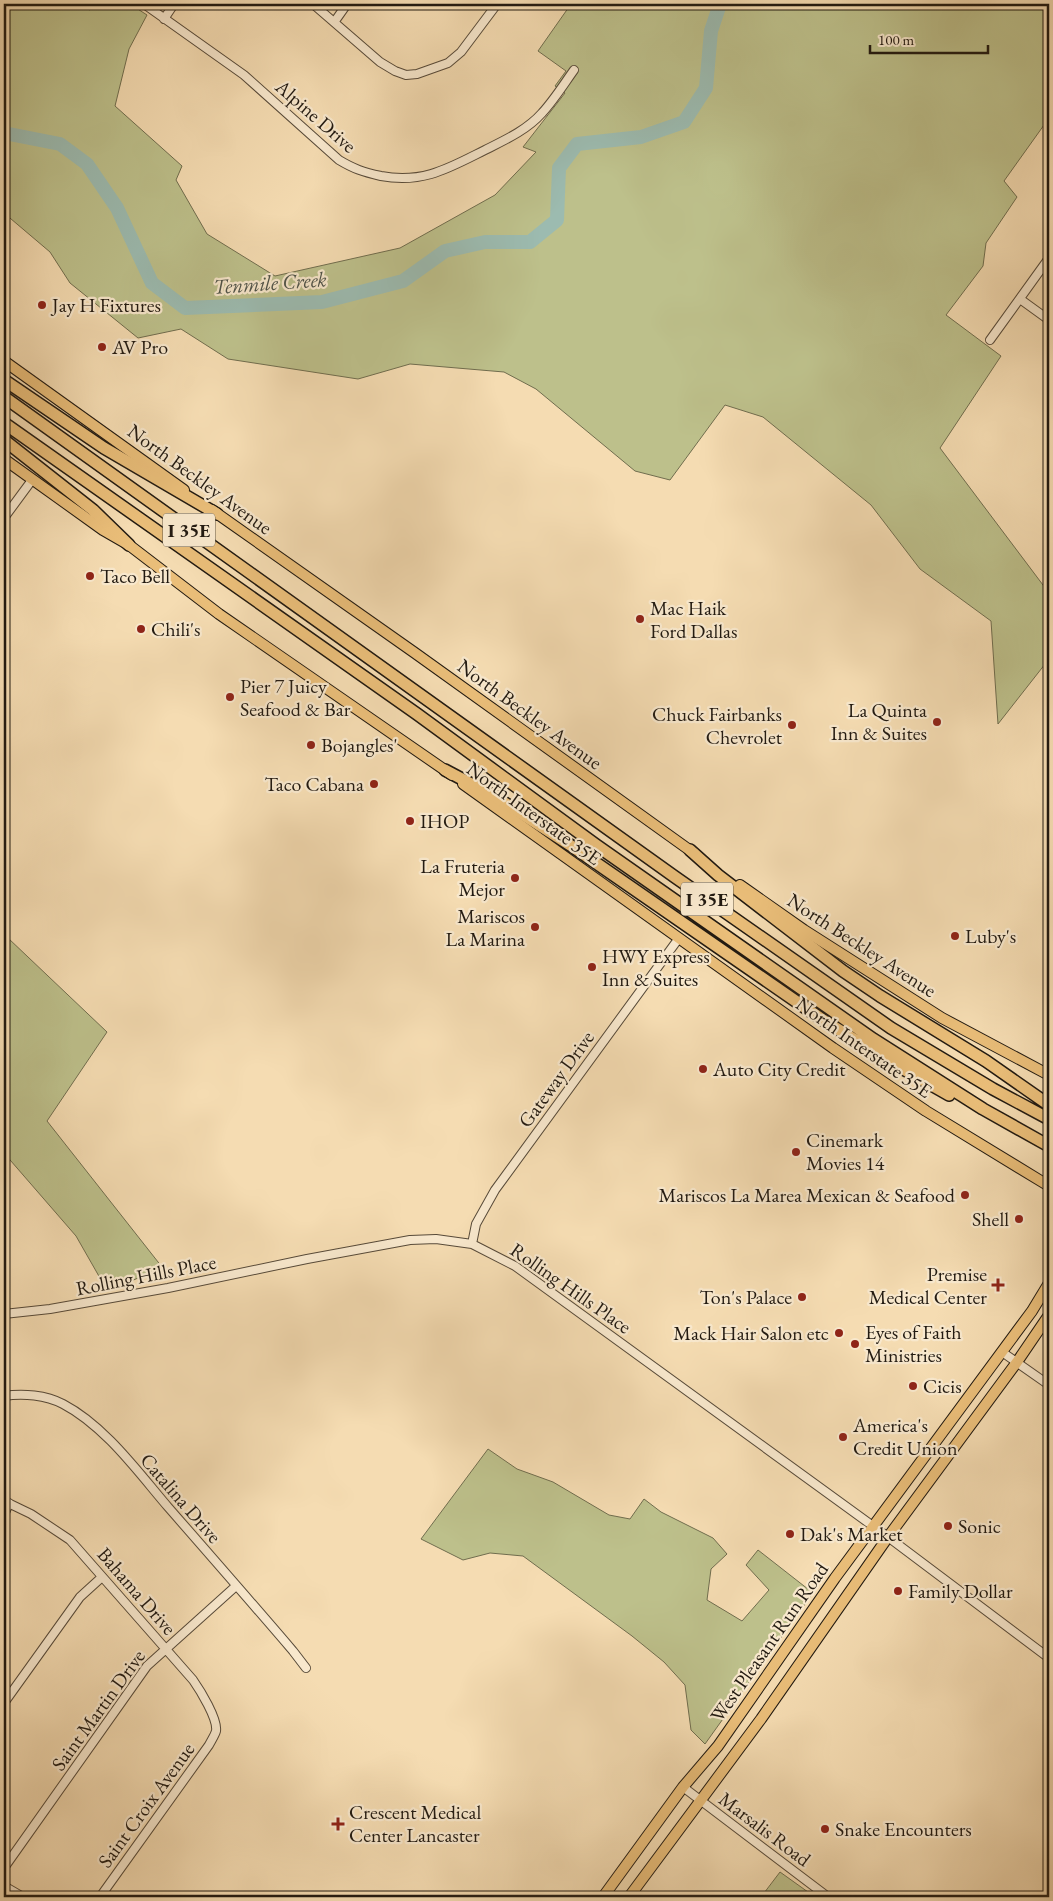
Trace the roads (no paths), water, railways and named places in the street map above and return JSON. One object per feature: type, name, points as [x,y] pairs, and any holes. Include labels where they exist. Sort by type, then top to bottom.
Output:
[{"type":"highway","points":[[4,380],[104,448],[217,514]]},
{"type":"highway","name":"I 35E","points":[[4,397],[676,877],[891,1028],[993,1089],[1049,1119]]},
{"type":"highway","name":"I 35E","points":[[4,423],[417,714],[596,845],[873,1040],[983,1109],[1049,1146]]},
{"type":"highway","points":[[4,440],[93,510],[129,545]]},
{"type":"highway","points":[[445,770],[494,796],[573,847],[823,1020],[941,1091],[983,1109]]},
{"type":"highway","points":[[690,850],[718,875],[843,970],[895,1006],[986,1061],[1049,1105]]},
{"type":"main road","name":"North Beckley Avenue","points":[[4,361],[804,930],[942,1018],[1049,1075]]},
{"type":"main road","name":"North Interstate 35E","points":[[4,459],[103,530],[129,545],[220,614],[445,770],[678,938],[926,1111],[1049,1186]]},
{"type":"main road","points":[[1024,1172],[1042,1174],[1049,1178]]},
{"type":"main road","name":"West Pleasant Run Road","points":[[604,1897],[683,1787],[718,1746],[873,1526],[1038,1304],[1049,1284]]},
{"type":"main road","name":"West Pleasant Run Road","points":[[629,1897],[761,1719],[888,1537],[1017,1362],[1049,1315]]},
{"type":"street","name":"Alpine Drive","points":[[144,4],[244,75],[338,160],[356,171],[398,179],[434,174],[477,154],[525,128],[542,113],[574,70]]},
{"type":"street","points":[[164,18],[174,4]]},
{"type":"street","points":[[313,4],[335,21],[380,62],[406,75],[417,74],[448,63],[461,52],[497,4]]},
{"type":"street","points":[[335,21],[347,4]]},
{"type":"street","points":[[990,340],[1049,258]]},
{"type":"street","points":[[1020,299],[1049,320]]},
{"type":"street","points":[[4,518],[32,480]]},
{"type":"street","name":"Gateway Drive","points":[[472,1244],[476,1224],[495,1190],[678,938]]},
{"type":"street","name":"Rolling Hills Place","points":[[4,1314],[50,1309],[158,1290],[410,1240],[436,1239],[472,1244],[516,1266],[888,1537],[1049,1658]]},
{"type":"street","points":[[1002,1352],[1049,1385]]},
{"type":"street","name":"Catalina Drive","points":[[4,1396],[15,1394],[41,1396],[62,1403],[81,1415],[128,1460],[306,1668]]},
{"type":"street","points":[[4,1515],[6,1502]]},
{"type":"street","name":"Bahama Drive","points":[[6,1502],[31,1514],[70,1540],[200,1690],[214,1719],[216,1730]]},
{"type":"street","points":[[4,1703],[80,1597],[102,1577]]},
{"type":"street","name":"Saint Martin Drive","points":[[4,1868],[147,1666],[236,1586]]},
{"type":"street","name":"Saint Croix Avenue","points":[[100,1897],[209,1745],[216,1730]]},
{"type":"street","name":"Marsalis Road","points":[[683,1787],[828,1897]]},
{"type":"street","points":[[4,1886],[23,1897]]},
{"type":"waterway","name":"Tenmile Creek","points":[[4,133],[60,144],[87,164],[117,208],[152,283],[185,308],[322,302],[403,281],[445,251],[485,242],[530,242],[557,220],[559,168],[577,144],[641,137],[684,122],[706,88],[711,31],[720,4]]},
{"type":"place","name":"Jay H Fixtures","points":[[42,305]]},
{"type":"place","name":"AV Pro","points":[[102,347]]},
{"type":"place","name":"Taco Bell","points":[[90,576]]},
{"type":"place","name":"Mac Haik Ford Dallas","points":[[640,619]]},
{"type":"place","name":"Chili's","points":[[141,629]]},
{"type":"place","name":"Pier 7 Juicy Seafood & Bar","points":[[230,697]]},
{"type":"place","name":"La Quinta Inn & Suites","points":[[937,722]]},
{"type":"place","name":"Chuck Fairbanks Chevrolet","points":[[792,725]]},
{"type":"place","name":"Bojangles'","points":[[311,745]]},
{"type":"place","name":"Taco Cabana","points":[[374,784]]},
{"type":"place","name":"IHOP","points":[[410,821]]},
{"type":"place","name":"La Fruteria Mejor","points":[[515,878]]},
{"type":"place","name":"Mariscos La Marina","points":[[535,927]]},
{"type":"place","name":"Luby's","points":[[955,936]]},
{"type":"place","name":"HWY Express Inn & Suites","points":[[592,967]]},
{"type":"place","name":"Auto City Credit","points":[[703,1069]]},
{"type":"place","name":"Cinemark Movies 14","points":[[796,1152]]},
{"type":"place","name":"Mariscos La Marea Mexican & Seafood","points":[[965,1195]]},
{"type":"place","name":"Shell","points":[[1019,1219]]},
{"type":"place","name":"Premise Medical Center","points":[[998,1285]]},
{"type":"place","name":"Ton's Palace","points":[[802,1297]]},
{"type":"place","name":"Mack Hair Salon etc","points":[[839,1333]]},
{"type":"place","name":"Eyes of Faith Ministries","points":[[855,1344]]},
{"type":"place","name":"Cicis","points":[[913,1386]]},
{"type":"place","name":"America's Credit Union","points":[[843,1437]]},
{"type":"place","name":"Sonic","points":[[948,1526]]},
{"type":"place","name":"Dak's Market","points":[[790,1534]]},
{"type":"place","name":"Family Dollar","points":[[898,1591]]},
{"type":"place","name":"Crescent Medical Center Lancaster","points":[[338,1824]]},
{"type":"place","name":"Snake Encounters","points":[[825,1829]]}]
